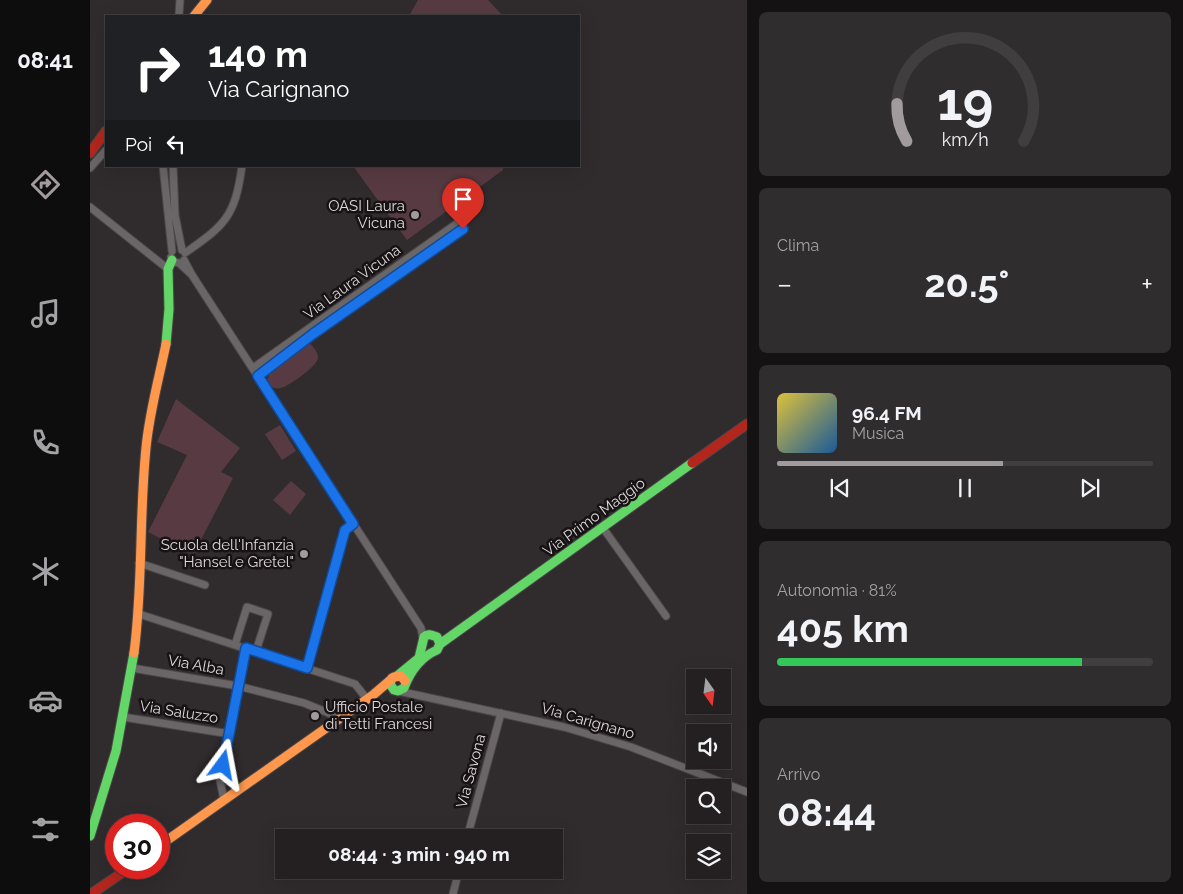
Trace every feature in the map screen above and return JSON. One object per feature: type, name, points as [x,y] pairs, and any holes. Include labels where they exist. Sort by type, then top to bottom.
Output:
[{"type":"main road","points":[[195,15],[207,0]]},
{"type":"main road","points":[[90,153],[105,132]]},
{"type":"main road","points":[[90,836],[109,777],[132,668],[139,614],[139,564],[146,446],[167,336],[169,309],[168,272],[178,256]]},
{"type":"main road","name":"Via Primo Maggio","points":[[170,838],[370,697],[419,658],[430,642],[457,633],[747,424]]},
{"type":"main road","name":"Via Primo Maggio","points":[[406,681],[430,642]]},
{"type":"main road","points":[[394,677],[402,677],[406,681],[405,687],[396,690],[390,684],[394,677]]},
{"type":"main road","name":"Via Primo Maggio","points":[[370,697],[396,690]]},
{"type":"main road","points":[[92,894],[113,879]]},
{"type":"street","points":[[179,14],[180,0]]},
{"type":"street","points":[[90,168],[105,151]]},
{"type":"street","points":[[163,167],[178,256],[253,368],[430,642]]},
{"type":"street","points":[[173,167],[173,197],[178,256]]},
{"type":"street","points":[[178,256],[213,233],[224,223],[234,204],[240,186],[242,167]]},
{"type":"street","points":[[90,207],[168,272]]},
{"type":"street","name":"Via Laura Vicuna","points":[[253,368],[466,217]]},
{"type":"street","name":"Via Laura Vicuna","points":[[258,376],[313,334],[463,229]]},
{"type":"street","points":[[307,668],[345,530],[353,524]]},
{"type":"street","points":[[603,528],[666,616]]},
{"type":"street","points":[[139,564],[205,586]]},
{"type":"street","points":[[236,645],[247,607],[268,614],[256,651]]},
{"type":"street","points":[[139,614],[355,684],[370,697]]},
{"type":"street","points":[[224,800],[220,780],[246,648]]},
{"type":"street","name":"Via Alba","points":[[132,668],[238,686],[304,703],[341,718]]},
{"type":"street","points":[[406,681],[408,687],[416,694]]},
{"type":"street","name":"Via Carignano","points":[[396,690],[564,727],[631,747],[747,792]]},
{"type":"street","name":"Via Savona","points":[[469,829],[501,713]]},
{"type":"street","name":"Via Saluzzo","points":[[123,717],[230,734]]},
{"type":"street","points":[[453,894],[457,879]]},
{"type":"shaded area","points":[[418,0],[488,0],[502,15],[410,15]]},
{"type":"shaded area","name":"OASI Laura Vicuna","points":[[354,167],[503,167],[503,170],[407,240]]},
{"type":"shaded area","points":[[308,341],[318,355],[314,365],[284,387],[271,387],[267,381],[271,368]]},
{"type":"shaded area","points":[[176,399],[240,448],[221,472],[233,478],[193,555],[148,532],[187,455],[157,442]]},
{"type":"shaded area","points":[[280,425],[296,451],[282,460],[265,434]]},
{"type":"shaded area","points":[[291,481],[306,494],[290,515],[273,500]]},
{"type":"traffic: fast","points":[[166,344],[169,309],[168,269],[172,260]]},
{"type":"traffic: fast","points":[[440,644],[692,463]]},
{"type":"traffic: fast","points":[[392,678],[390,684],[394,690],[398,691],[404,688],[409,676],[417,666],[437,650],[440,644],[437,637],[432,635],[424,637],[419,658],[397,676]]},
{"type":"traffic: fast","points":[[90,836],[116,751],[134,653]]},
{"type":"traffic: slow","points":[[195,15],[207,0]]},
{"type":"traffic: slow","points":[[134,653],[139,602],[142,500],[147,435],[166,344]]},
{"type":"traffic: slow","points":[[170,838],[373,695],[394,677],[401,676],[405,681]]},
{"type":"traffic: jam","points":[[90,153],[105,132]]},
{"type":"traffic: jam","points":[[692,463],[747,424]]},
{"type":"traffic: jam","points":[[91,894],[113,879]]},
{"type":"place","name":"OASI Laura Vicuna","points":[[415,215]]},
{"type":"place","name":"Scuola dell'Infanzia \"Hansel e Gretel\"","points":[[304,554]]},
{"type":"place","name":"Ufficio Postale di Tetti Francesi","points":[[315,716]]},
{"type":"route","points":[[223,765],[246,648],[307,668],[345,530],[353,524],[258,376],[313,334],[463,229]]}]
